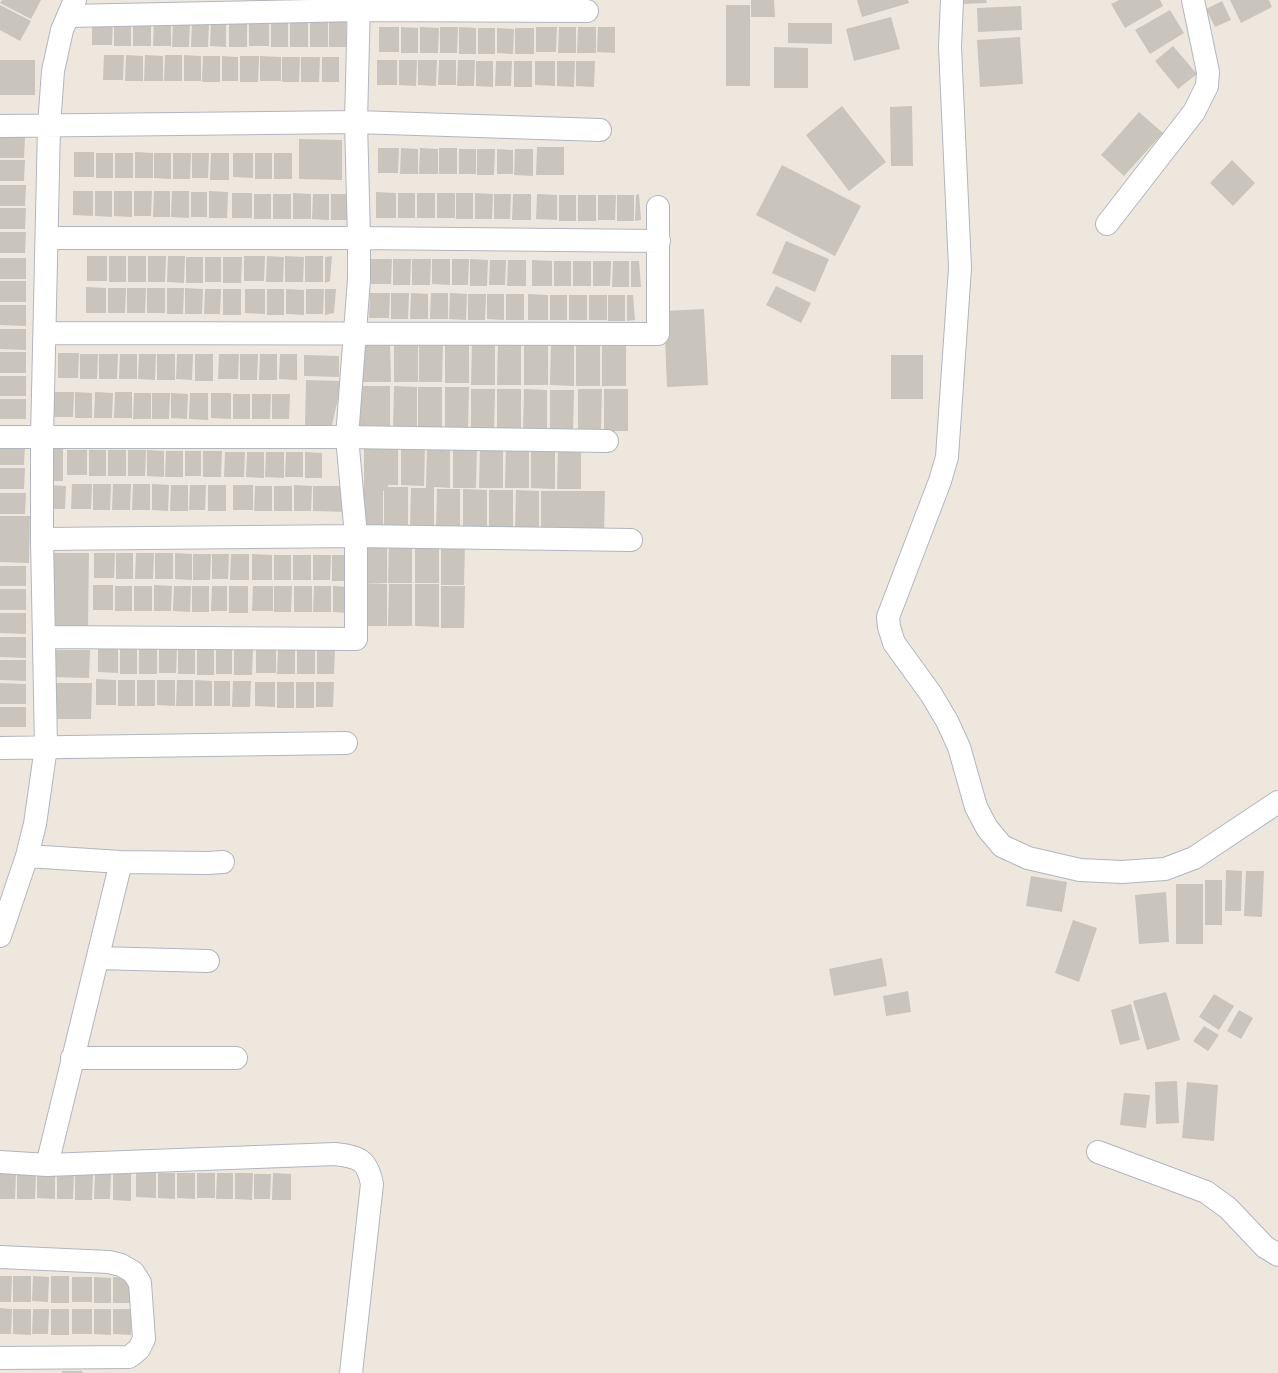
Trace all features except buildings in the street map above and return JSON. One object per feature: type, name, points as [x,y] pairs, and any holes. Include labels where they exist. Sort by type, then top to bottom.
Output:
[{"type":"street","points":[[952,0],[950,47],[960,268],[947,456],[940,480],[888,617],[889,628],[894,643],[931,694],[947,721],[959,747],[976,807],[987,828],[1002,846],[1028,858],[1080,870],[1122,872],[1165,869],[1194,858],[1278,802]]},
{"type":"street","points":[[1107,224],[1194,112],[1206,86],[1208,72],[1193,0]]},
{"type":"street","points":[[44,637],[356,639],[356,536],[347,437],[359,279],[356,122],[359,5]]},
{"type":"street","points":[[0,936],[27,856],[35,824],[46,747],[42,539],[42,438],[48,238],[49,126],[53,71],[62,30],[72,8],[359,5],[587,11]]},
{"type":"street","points":[[0,126],[356,122],[600,130]]},
{"type":"street","points":[[45,333],[356,332],[658,334],[658,207]]},
{"type":"street","points":[[48,238],[359,238],[659,241]]},
{"type":"street","points":[[0,438],[347,437],[606,441]]},
{"type":"street","points":[[42,539],[356,536],[631,540]]},
{"type":"street","points":[[0,748],[346,743]]},
{"type":"street","points":[[27,856],[121,862],[222,862]]},
{"type":"street","points":[[47,1165],[121,862]]},
{"type":"street","points":[[98,958],[208,961]]},
{"type":"street","points":[[72,1058],[236,1058]]},
{"type":"street","points":[[1098,1152],[1206,1192],[1228,1208],[1265,1247],[1278,1255]]},
{"type":"street","points":[[0,1162],[47,1165],[335,1154],[351,1156],[361,1160],[369,1170],[372,1184],[351,1373]]},
{"type":"street","points":[[0,1258],[110,1262],[121,1265],[134,1272],[140,1283],[144,1339],[139,1349],[129,1357],[0,1358]]}]
